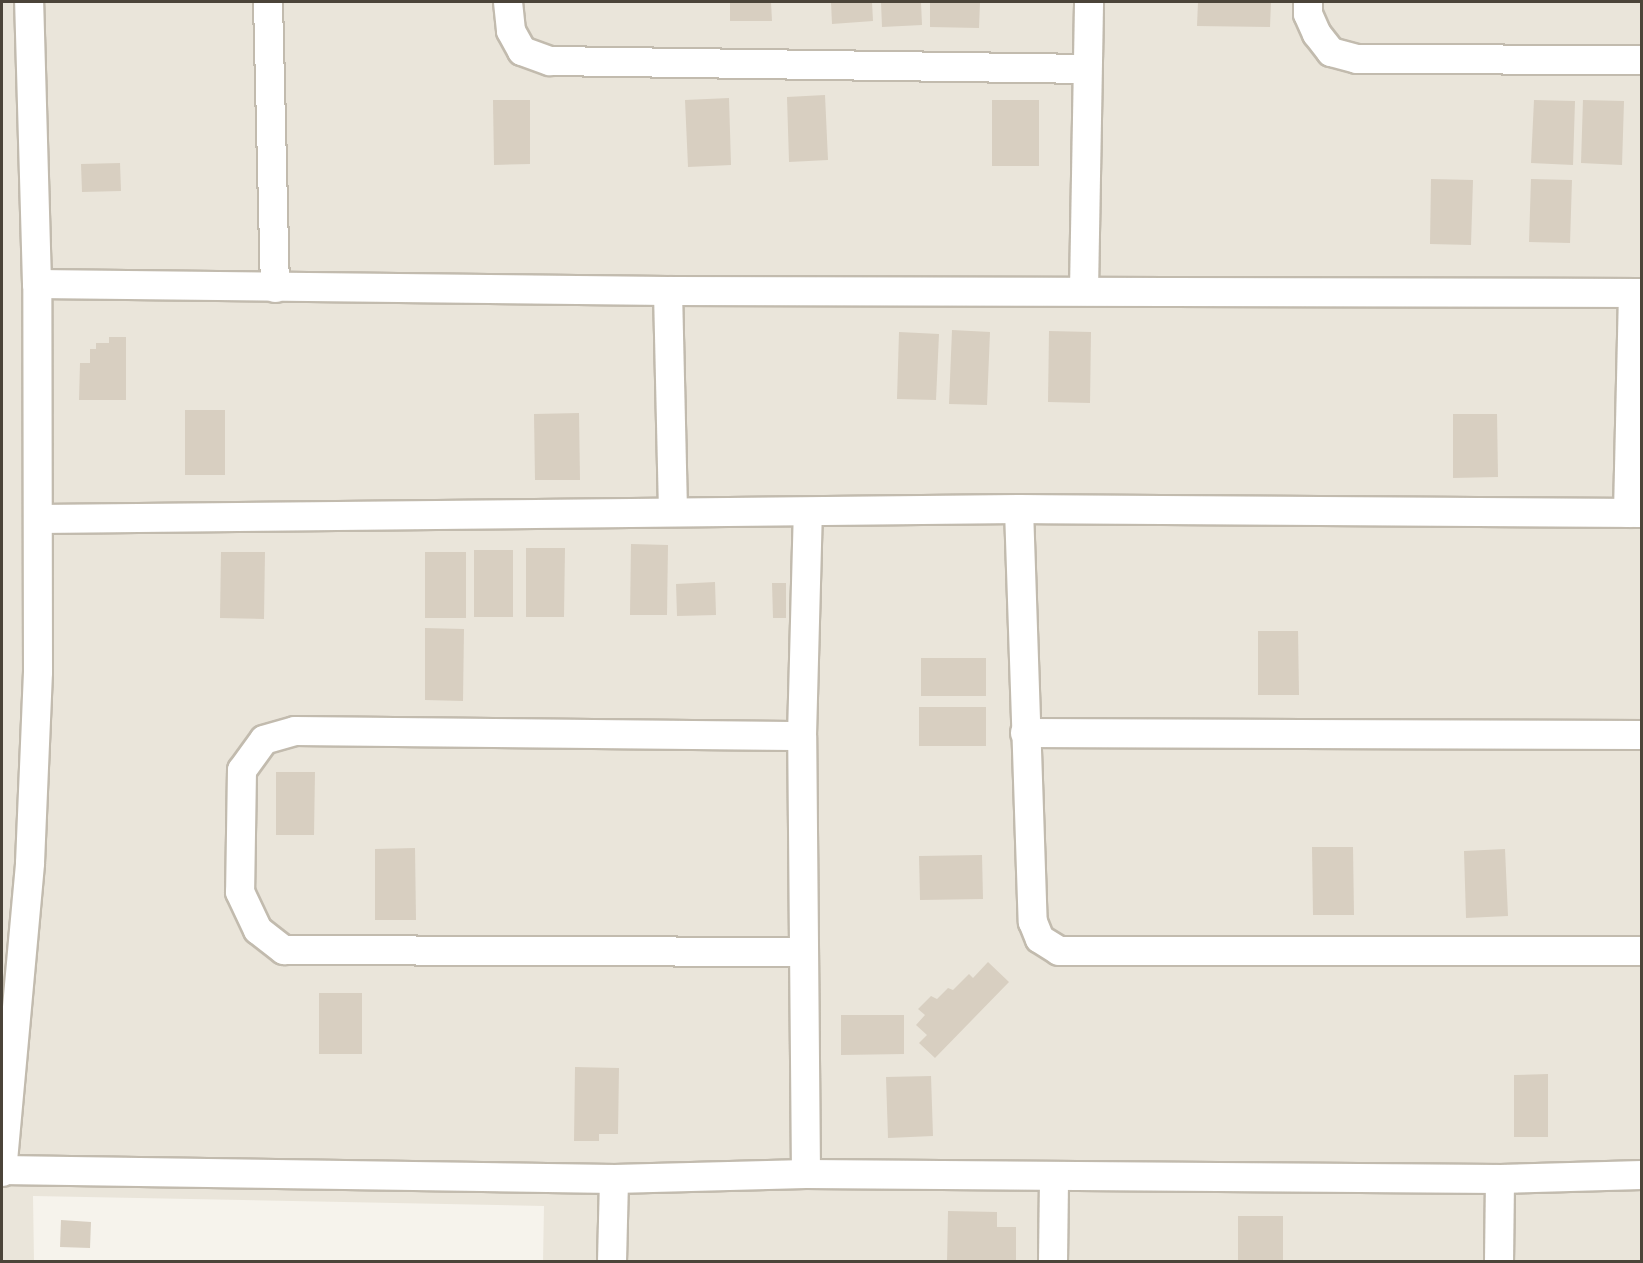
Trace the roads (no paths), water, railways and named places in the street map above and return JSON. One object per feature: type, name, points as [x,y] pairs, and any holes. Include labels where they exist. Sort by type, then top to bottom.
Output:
[{"type":"street","points":[[29,2],[37,284],[39,519],[30,863],[2,1171],[614,1179],[806,1174],[1054,1178],[1500,1179],[1641,1174]]},
{"type":"street","points":[[268,2],[275,288]]},
{"type":"street","points":[[508,2],[511,31],[522,51],[550,61],[1087,69]]},
{"type":"street","points":[[1084,291],[1089,2]]},
{"type":"street","points":[[1308,2],[1308,14],[1331,52],[1357,59],[1641,60]]},
{"type":"street","points":[[37,284],[668,291],[1637,293],[1635,513],[1019,509],[808,513],[673,511],[39,519]]},
{"type":"street","points":[[668,291],[673,511]]},
{"type":"street","points":[[1019,509],[1033,922],[1040,939],[1059,951],[1641,951]]},
{"type":"street","points":[[806,1174],[802,952],[802,736],[808,513]]},
{"type":"street","points":[[1025,733],[1641,735]]},
{"type":"street","points":[[802,736],[285,734],[264,740],[242,770],[240,892],[258,930],[284,950],[802,952]]},
{"type":"street","points":[[1053,1262],[1054,1178]]},
{"type":"street","points":[[612,1262],[614,1179]]},
{"type":"street","points":[[1499,1262],[1500,1179]]}]
